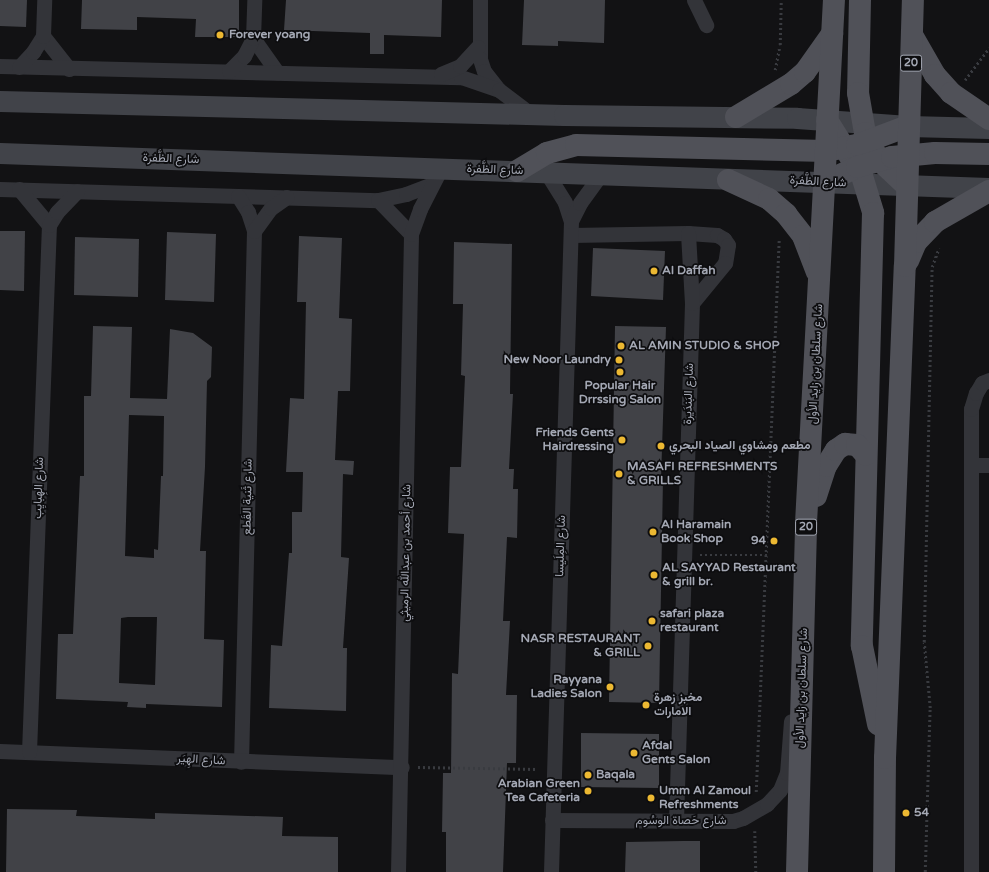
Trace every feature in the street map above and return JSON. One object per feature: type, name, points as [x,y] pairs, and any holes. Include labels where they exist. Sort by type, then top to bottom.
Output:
[{"type":"main road","name":"شارع سلطان بن زايد الأول","points":[[797,872],[806,524],[825,182],[836,150],[827,120],[834,0]]},
{"type":"main road","points":[[860,0],[858,93],[870,142],[907,186]]},
{"type":"main road","name":"20","points":[[884,872],[885,758],[906,266],[907,155],[913,0]]},
{"type":"main road","points":[[736,117],[791,84],[805,72],[820,53],[832,33]]},
{"type":"main road","points":[[912,34],[935,75],[951,93],[978,114],[989,119]]},
{"type":"main road","points":[[0,101],[532,115],[736,117],[827,120],[870,142],[907,155],[989,154]]},
{"type":"main road","points":[[517,171],[547,153],[576,144],[836,150],[870,142],[908,126],[989,128]]},
{"type":"main road","points":[[861,176],[870,142]]},
{"type":"main road","points":[[836,150],[861,176],[873,213],[862,646],[885,758]]},
{"type":"main road","name":"شارع الظَّفرة","points":[[0,153],[436,176],[517,171],[728,180],[825,182]]},
{"type":"main road","points":[[825,182],[861,176],[907,186],[989,188]]},
{"type":"main road","points":[[728,180],[769,199],[786,214],[806,242],[815,261],[820,289]]},
{"type":"main road","points":[[906,266],[916,242],[935,222],[989,191]]},
{"type":"main road","points":[[806,524],[826,466],[836,450],[845,444],[857,445],[866,455]]},
{"type":"street","points":[[19,67],[34,52],[43,36],[44,0]]},
{"type":"street","points":[[230,71],[244,56],[253,38],[254,0]]},
{"type":"street","points":[[480,0],[478,47],[484,71],[499,90],[532,115]]},
{"type":"street","points":[[694,0],[706,25]]},
{"type":"street","points":[[43,36],[69,69]]},
{"type":"street","points":[[253,38],[278,72]]},
{"type":"street","points":[[435,76],[460,66],[478,47]]},
{"type":"street","points":[[0,66],[69,69],[435,76],[467,78],[499,90]]},
{"type":"street","name":"شارع المِلَيسا","points":[[546,172],[562,198],[571,228]]},
{"type":"street","name":"شارع المِلَيسا","points":[[551,872],[571,228],[580,203],[601,174]]},
{"type":"street","points":[[0,189],[378,200],[406,194],[436,176]]},
{"type":"street","name":"شارع أحمد بن عبدالله الرميثي","points":[[398,872],[402,767],[411,234],[436,176]]},
{"type":"street","points":[[19,189],[49,225],[57,212],[77,192]]},
{"type":"street","name":"شارع ثَنية القَطع","points":[[238,196],[248,212],[254,231],[241,762]]},
{"type":"street","points":[[254,231],[271,208],[287,197]]},
{"type":"street","points":[[378,200],[411,234]]},
{"type":"street","name":"شارع الهِبايِب","points":[[29,752],[49,225]]},
{"type":"street","points":[[571,228],[717,235],[724,239],[728,254],[725,263],[692,303]]},
{"type":"street","name":"شارع البَندَيرة","points":[[676,821],[692,303],[688,233]]},
{"type":"street","points":[[971,872],[971,409],[976,393],[982,383],[989,380]]},
{"type":"street","points":[[972,465],[989,465]]},
{"type":"street","name":"شارع حَصاة الوسُوم","points":[[552,820],[733,821],[755,813],[780,790],[787,772],[795,669],[804,629]]},
{"type":"street","name":"شارع الهِيَر","points":[[0,751],[241,762],[402,767]]},
{"type":"path","points":[[774,72],[780,45],[781,0]]},
{"type":"path","points":[[961,85],[989,48]]},
{"type":"path","points":[[756,872],[755,813],[767,555],[779,235]]},
{"type":"path","points":[[925,872],[930,708],[924,642],[932,267],[940,245]]},
{"type":"path","points":[[684,554],[767,555]]},
{"type":"path","points":[[402,767],[553,769]]},
{"type":"building","points":[[0,0],[27,0],[26,27],[0,26]]},
{"type":"building","points":[[82,0],[239,0],[239,37],[195,37],[196,19],[137,17],[137,30],[81,29]]},
{"type":"building","points":[[286,0],[442,0],[441,37],[384,35],[384,54],[370,54],[370,33],[284,30]]},
{"type":"building","points":[[524,0],[605,0],[604,43],[558,41],[558,46],[522,45]]},
{"type":"building","points":[[0,231],[25,231],[24,291],[0,290]]},
{"type":"building","points":[[167,232],[216,234],[214,302],[165,300]]},
{"type":"building","points":[[299,236],[342,238],[339,318],[352,319],[350,391],[338,391],[335,460],[354,461],[353,475],[343,474],[341,557],[349,558],[343,648],[347,648],[346,711],[269,708],[271,645],[282,646],[289,553],[292,553],[292,512],[302,512],[303,472],[286,472],[290,398],[304,399],[306,302],[297,302]]},
{"type":"building","points":[[75,237],[139,239],[138,297],[74,295]]},
{"type":"building","points":[[454,242],[512,244],[510,394],[513,394],[509,469],[514,469],[513,489],[518,489],[517,538],[507,537],[503,621],[510,621],[506,695],[517,695],[516,763],[507,763],[503,872],[446,872],[446,832],[442,832],[443,773],[451,773],[452,673],[458,674],[464,534],[448,533],[450,467],[461,467],[465,376],[461,375],[463,304],[453,304]]},
{"type":"building","points":[[593,248],[665,251],[663,300],[591,296]]},
{"type":"building","points":[[93,326],[132,327],[130,398],[167,399],[170,329],[193,333],[212,347],[211,377],[207,381],[205,467],[200,551],[206,551],[204,639],[224,640],[222,707],[146,704],[146,708],[127,707],[128,702],[56,699],[58,634],[73,634],[80,476],[84,476],[84,396],[91,396]],"holes":[[[129,415],[164,416],[163,476],[161,476],[158,550],[154,549],[154,558],[125,556]],[[157,617],[155,685],[119,683],[121,618]]]},
{"type":"building","points":[[615,326],[666,327],[661,479],[663,479],[659,703],[609,702]]},
{"type":"building","points":[[581,733],[659,734],[659,788],[581,787]]},
{"type":"building","points":[[7,809],[77,810],[76,816],[155,819],[155,813],[283,817],[282,836],[338,837],[338,872],[6,872]]},
{"type":"building","points":[[700,841],[700,872],[625,872],[626,842]]},
{"type":"place","name":"Forever yoang","points":[[220,35]]},
{"type":"place","name":"Al Daffah","points":[[654,271]]},
{"type":"place","name":"AL AMIN STUDIO & SHOP","points":[[621,346]]},
{"type":"place","name":"New Noor Laundry","points":[[619,360]]},
{"type":"place","name":"Popular Hair Drrssing Salon","points":[[620,372]]},
{"type":"place","name":"Friends Gents Hairdressing","points":[[622,440]]},
{"type":"place","name":"مطعم ومشاوي الصياد البحري","points":[[661,446]]},
{"type":"place","name":"MASAFI REFRESHMENTS & GRILLS","points":[[619,474]]},
{"type":"place","name":"Al Haramain Book Shop","points":[[653,532]]},
{"type":"place","name":"94","points":[[774,541]]},
{"type":"place","name":"AL SAYYAD Restaurant & grill br.","points":[[654,575]]},
{"type":"place","name":"safari plaza restaurant","points":[[652,621]]},
{"type":"place","name":"NASR RESTAURANT & GRILL","points":[[648,646]]},
{"type":"place","name":"Rayyana Ladies Salon","points":[[610,687]]},
{"type":"place","name":"مخبز زهرة الامارات","points":[[646,705]]},
{"type":"place","name":"Afdal Gents Salon","points":[[634,753]]},
{"type":"place","name":"Baqala","points":[[588,775]]},
{"type":"place","name":"Arabian Green Tea Cafeteria","points":[[588,791]]},
{"type":"place","name":"Umm Al Zamoul Refreshments","points":[[651,798]]},
{"type":"place","name":"54","points":[[906,813]]}]
